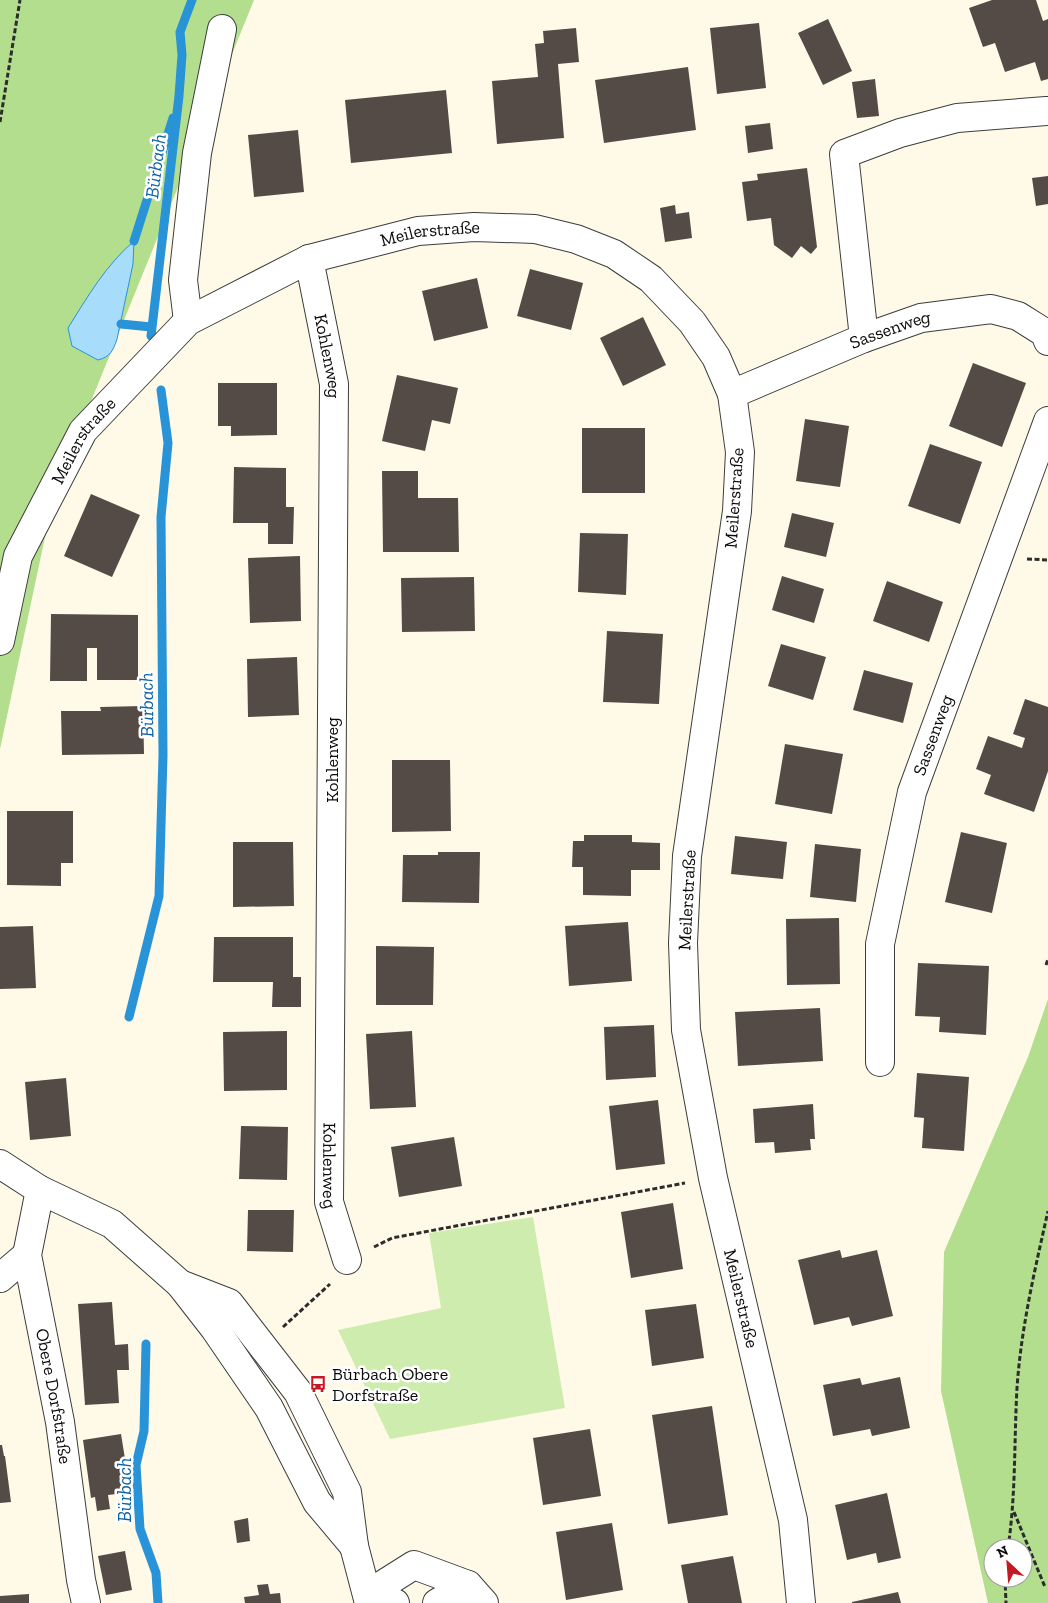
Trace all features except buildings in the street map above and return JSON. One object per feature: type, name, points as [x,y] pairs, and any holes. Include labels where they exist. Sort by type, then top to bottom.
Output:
[{"type":"street","points":[[188,321],[183,280],[197,153],[222,29]]},
{"type":"street","points":[[864,338],[844,154],[900,133],[957,118],[1046,111]]},
{"type":"street","name":"Meilerstraße","points":[[0,641],[18,556],[83,431],[188,321],[309,259],[418,230],[474,227],[535,229],[576,239],[614,254],[651,279],[692,322],[716,357],[732,394],[740,452],[737,511],[687,856],[683,943],[686,1030],[713,1178],[794,1520],[800,1603]]},
{"type":"street","name":"Kohlenweg","points":[[309,259],[334,384],[329,1202],[348,1260]]},
{"type":"street","name":"Sassenweg","points":[[732,394],[864,338],[921,318],[991,309],[1018,316],[1045,334],[1048,341]]},
{"type":"street","name":"Sassenweg","points":[[880,1062],[880,944],[912,792],[1048,421]]},
{"type":"street","points":[[0,1164],[40,1190],[112,1224],[180,1284],[215,1329],[269,1408],[317,1502],[354,1546]]},
{"type":"street","points":[[0,1188],[40,1190]]},
{"type":"street","name":"Obere Dorfstraße","points":[[40,1190],[27,1255],[60,1422],[80,1580],[86,1603]]},
{"type":"street","points":[[0,1278],[27,1255]]},
{"type":"street","points":[[180,1284],[229,1303],[298,1392],[347,1492],[354,1546],[368,1598]]},
{"type":"street","points":[[368,1598],[414,1565],[476,1594]]},
{"type":"street","points":[[437,1603],[476,1594]]},
{"type":"street","points":[[368,1598],[396,1603]]},
{"type":"path","points":[[0,122],[20,0]]},
{"type":"path","points":[[1046,964],[1048,959]]},
{"type":"path","points":[[392,1238],[713,1178]]},
{"type":"path","points":[[1009,1538],[1013,1511],[1017,1386],[1030,1296],[1048,1211]]},
{"type":"path","points":[[262,1346],[330,1283]]},
{"type":"path","points":[[1013,1511],[1045,1587]]},
{"type":"path","points":[[1005,1588],[1006,1603]]},
{"type":"green space","points":[[0,0],[254,0],[55,490],[0,749]]},
{"type":"green space","points":[[1048,999],[1048,1603],[988,1603],[985,1588],[1033,1588],[1033,1538],[983,1538],[983,1580],[941,1391],[944,1252],[1028,1057]]},
{"type":"green space","points":[[533,1217],[565,1408],[390,1439],[338,1330],[441,1308],[429,1233]]},
{"type":"water","points":[[134,241],[133,264],[117,339],[110,353],[98,360],[72,346],[68,328],[106,271]]},
{"type":"waterway","name":"Bürbach","points":[[151,336],[179,96],[182,55],[180,32],[192,0]]},
{"type":"waterway","points":[[134,241],[173,118]]},
{"type":"waterway","points":[[121,324],[151,327]]},
{"type":"waterway","name":"Bürbach","points":[[129,1017],[159,896],[163,755],[161,517],[168,443],[161,390]]},
{"type":"waterway","name":"Bürbach","points":[[146,1344],[144,1431],[136,1465],[140,1529],[156,1573],[158,1603]]},
{"type":"place","name":"Bürbach Obere Dorfstraße","points":[[318,1384]]}]
